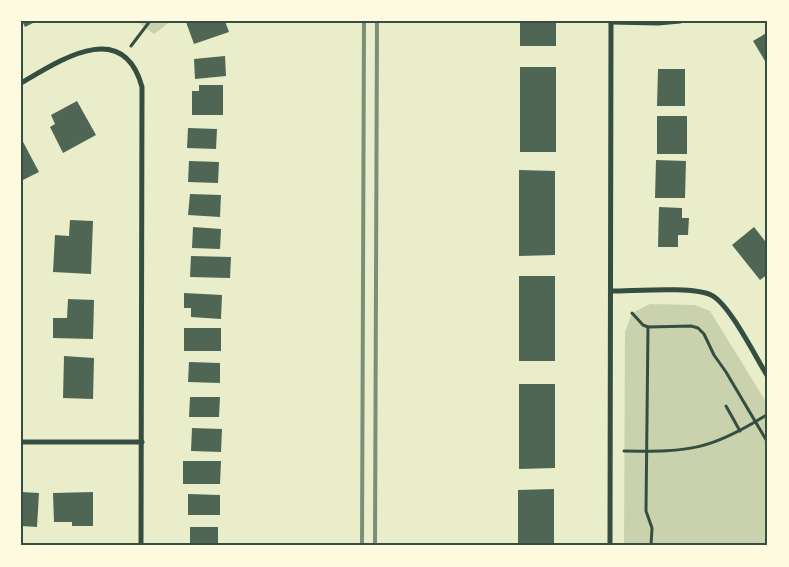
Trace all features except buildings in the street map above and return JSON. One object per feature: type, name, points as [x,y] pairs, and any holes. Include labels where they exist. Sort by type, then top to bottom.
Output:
[{"type":"street","points":[[610,546],[612,291],[611,22],[658,23],[680,21]]},
{"type":"street","points":[[21,83],[68,56],[85,49],[106,50],[123,56],[136,69],[143,96],[141,546]]},
{"type":"street","points":[[612,291],[694,291],[711,294],[729,312],[768,376]]},
{"type":"street","points":[[21,442],[142,442]]},
{"type":"path","points":[[123,56],[150,21]]},
{"type":"path","points":[[632,313],[648,327],[690,326],[698,328],[704,334],[714,355],[768,443]]},
{"type":"path","points":[[648,327],[646,511],[652,528],[652,546]]},
{"type":"path","points":[[726,406],[740,431]]},
{"type":"path","points":[[624,451],[684,451],[704,446],[740,431],[768,414]]},
{"type":"green space","points":[[136,21],[171,21],[154,34]]},
{"type":"green space","points":[[650,304],[695,305],[710,311],[768,405],[768,546],[624,546],[625,332],[632,313]]},
{"type":"railway","points":[[362,546],[364,21]]},
{"type":"railway","points":[[375,546],[377,21]]}]
